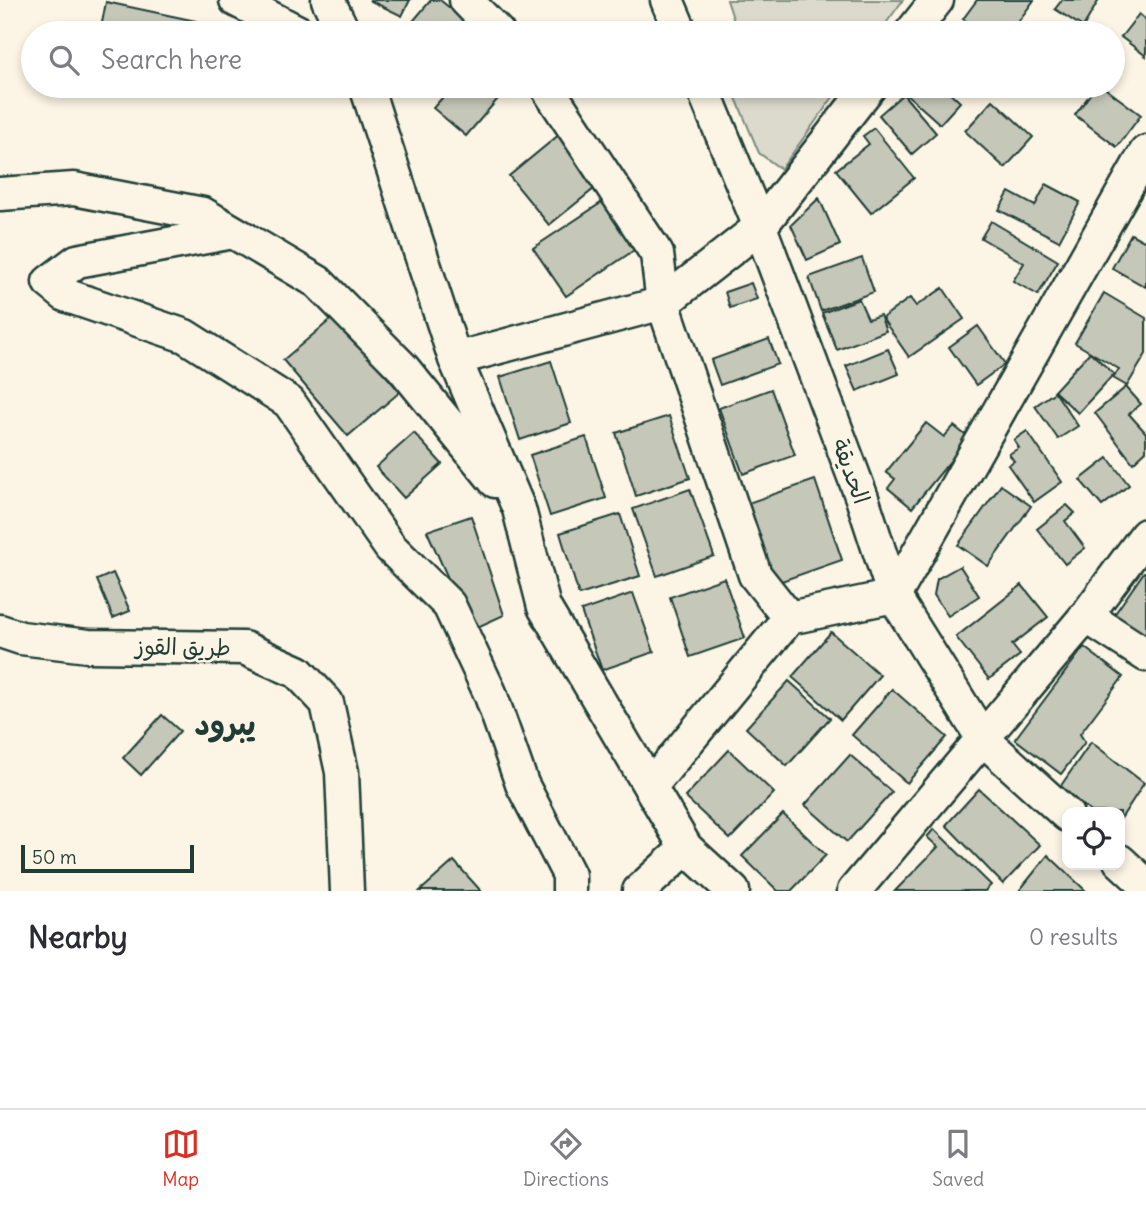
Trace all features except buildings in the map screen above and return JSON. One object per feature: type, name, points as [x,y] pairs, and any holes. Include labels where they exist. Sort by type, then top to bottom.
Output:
[{"type":"street","points":[[236,0],[277,21]]},
{"type":"street","points":[[328,0],[338,21]]},
{"type":"street","points":[[466,0],[486,21]]},
{"type":"street","points":[[667,0],[676,21]]},
{"type":"street","points":[[920,21],[937,0]]},
{"type":"street","points":[[370,98],[455,359],[519,509],[544,607],[685,848],[733,891]]},
{"type":"street","points":[[554,98],[657,254],[663,303],[755,575],[789,618]]},
{"type":"street","name":"الحديقة","points":[[707,98],[760,228],[862,498],[894,596],[983,739],[1062,810]]},
{"type":"street","points":[[455,359],[663,303],[760,228],[861,98]]},
{"type":"street","points":[[650,787],[789,618],[894,596],[1146,152]]},
{"type":"street","points":[[0,194],[74,189],[203,214],[318,282],[403,368],[519,509]]},
{"type":"street","points":[[233,232],[77,261],[49,282],[65,295],[185,337],[289,402],[390,547],[449,605],[490,693],[522,784],[569,875],[569,891]]},
{"type":"street","points":[[854,891],[1086,616],[1146,535]]},
{"type":"street","points":[[1086,616],[1146,655]]},
{"type":"street","name":"طريق القوز","points":[[0,631],[21,638],[88,646],[244,648],[298,672],[327,704],[342,772],[348,891]]},
{"type":"street","points":[[639,891],[685,848]]},
{"type":"street","points":[[1125,866],[1146,885]]},
{"type":"shaded area","points":[[727,0],[903,0],[888,21],[734,21]]},
{"type":"shaded area","points":[[736,98],[832,98],[781,169],[759,153]]},
{"type":"district","name":"يبرود","points":[[225,725]]}]
